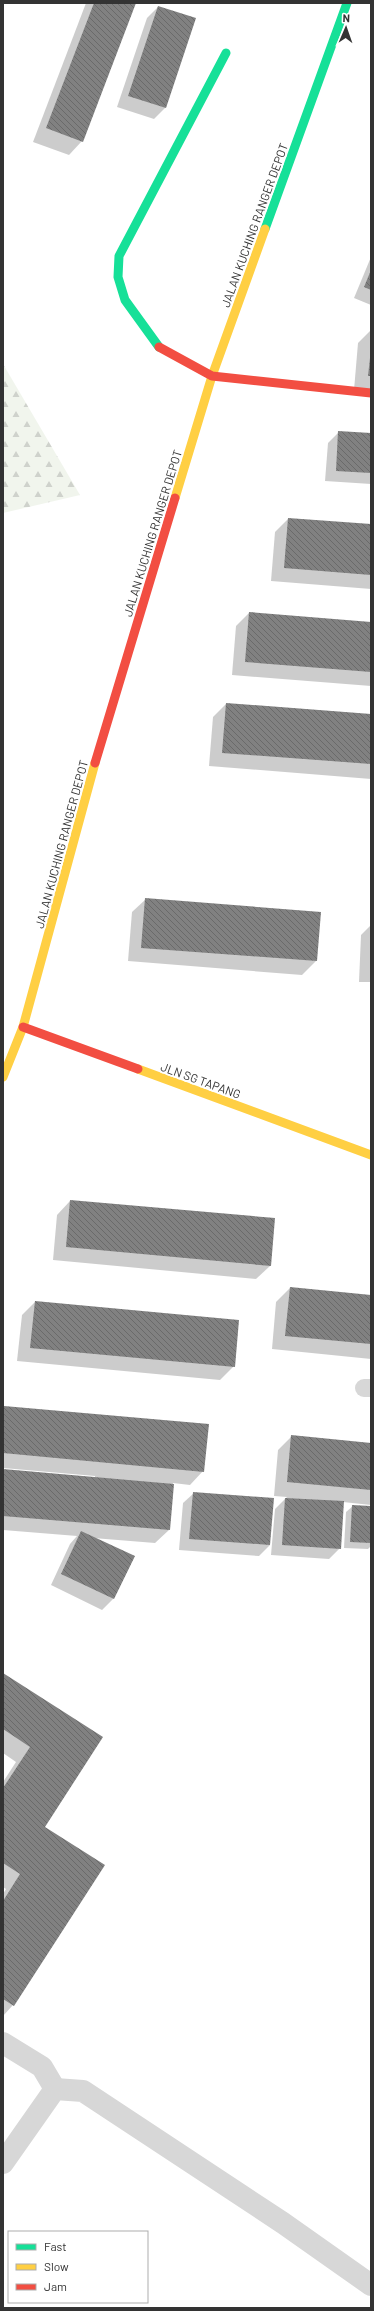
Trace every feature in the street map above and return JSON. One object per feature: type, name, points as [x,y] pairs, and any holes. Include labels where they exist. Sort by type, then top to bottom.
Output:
[{"type":"street","name":"JALAN KUCHING RANGER DEPOT","points":[[3,1077],[23,1027],[84,800],[212,376],[347,3]]},
{"type":"street","points":[[226,53],[119,256],[118,278],[124,300],[157,346],[212,376],[371,393]]},
{"type":"street","name":"JLN SG TAPANG","points":[[23,1027],[371,1156]]},
{"type":"street","points":[[3,2042],[42,2067],[55,2089]]},
{"type":"street","points":[[3,2163],[55,2089]]},
{"type":"street","points":[[55,2089],[84,2091],[112,2108],[283,2223],[371,2285]]},
{"type":"green space","points":[[3,364],[80,495],[3,513]]},
{"type":"building","points":[[94,3],[136,3],[83,142],[46,128]]},
{"type":"building","points":[[158,6],[196,18],[166,108],[128,96]]},
{"type":"building","points":[[371,270],[371,290],[364,287]]},
{"type":"building","points":[[370,358],[371,376],[368,376]]},
{"type":"building","points":[[338,431],[371,433],[371,473],[336,471]]},
{"type":"building","points":[[288,518],[371,524],[371,575],[284,568]]},
{"type":"building","points":[[249,612],[371,622],[371,672],[245,662]]},
{"type":"building","points":[[226,703],[371,714],[371,764],[222,753]]},
{"type":"building","points":[[145,898],[321,912],[317,961],[141,948]]},
{"type":"building","points":[[70,1200],[275,1218],[271,1266],[66,1247]]},
{"type":"building","points":[[290,1287],[371,1295],[371,1344],[285,1336]]},
{"type":"building","points":[[35,1301],[239,1320],[235,1367],[30,1348]]},
{"type":"building","points":[[4,1406],[209,1424],[204,1472],[3,1453]]},
{"type":"building","points":[[291,1435],[371,1443],[371,1490],[287,1482]]},
{"type":"building","points":[[3,1469],[174,1484],[170,1530],[3,1516]]},
{"type":"building","points":[[193,1492],[274,1498],[270,1545],[189,1539]]},
{"type":"building","points":[[285,1498],[344,1501],[341,1549],[282,1545]]},
{"type":"building","points":[[352,1505],[371,1506],[371,1543],[350,1542]]},
{"type":"building","points":[[81,1531],[135,1556],[114,1599],[61,1574]]},
{"type":"building","points":[[3,1673],[103,1737],[45,1827],[105,1865],[14,2006],[3,1999],[3,1901],[20,1874],[3,1863],[3,1788],[30,1747],[3,1729]]},
{"type":"traffic: fast","points":[[265,229],[347,3]]},
{"type":"traffic: fast","points":[[159,347],[125,300],[118,277],[119,256],[226,53]]},
{"type":"traffic: slow","points":[[175,498],[212,376],[265,229]]},
{"type":"traffic: slow","points":[[3,1077],[23,1027],[95,763]]},
{"type":"traffic: slow","points":[[138,1069],[371,1155]]},
{"type":"traffic: jam","points":[[159,347],[212,376],[371,393]]},
{"type":"traffic: jam","points":[[95,763],[175,498]]},
{"type":"traffic: jam","points":[[23,1027],[138,1069]]}]
